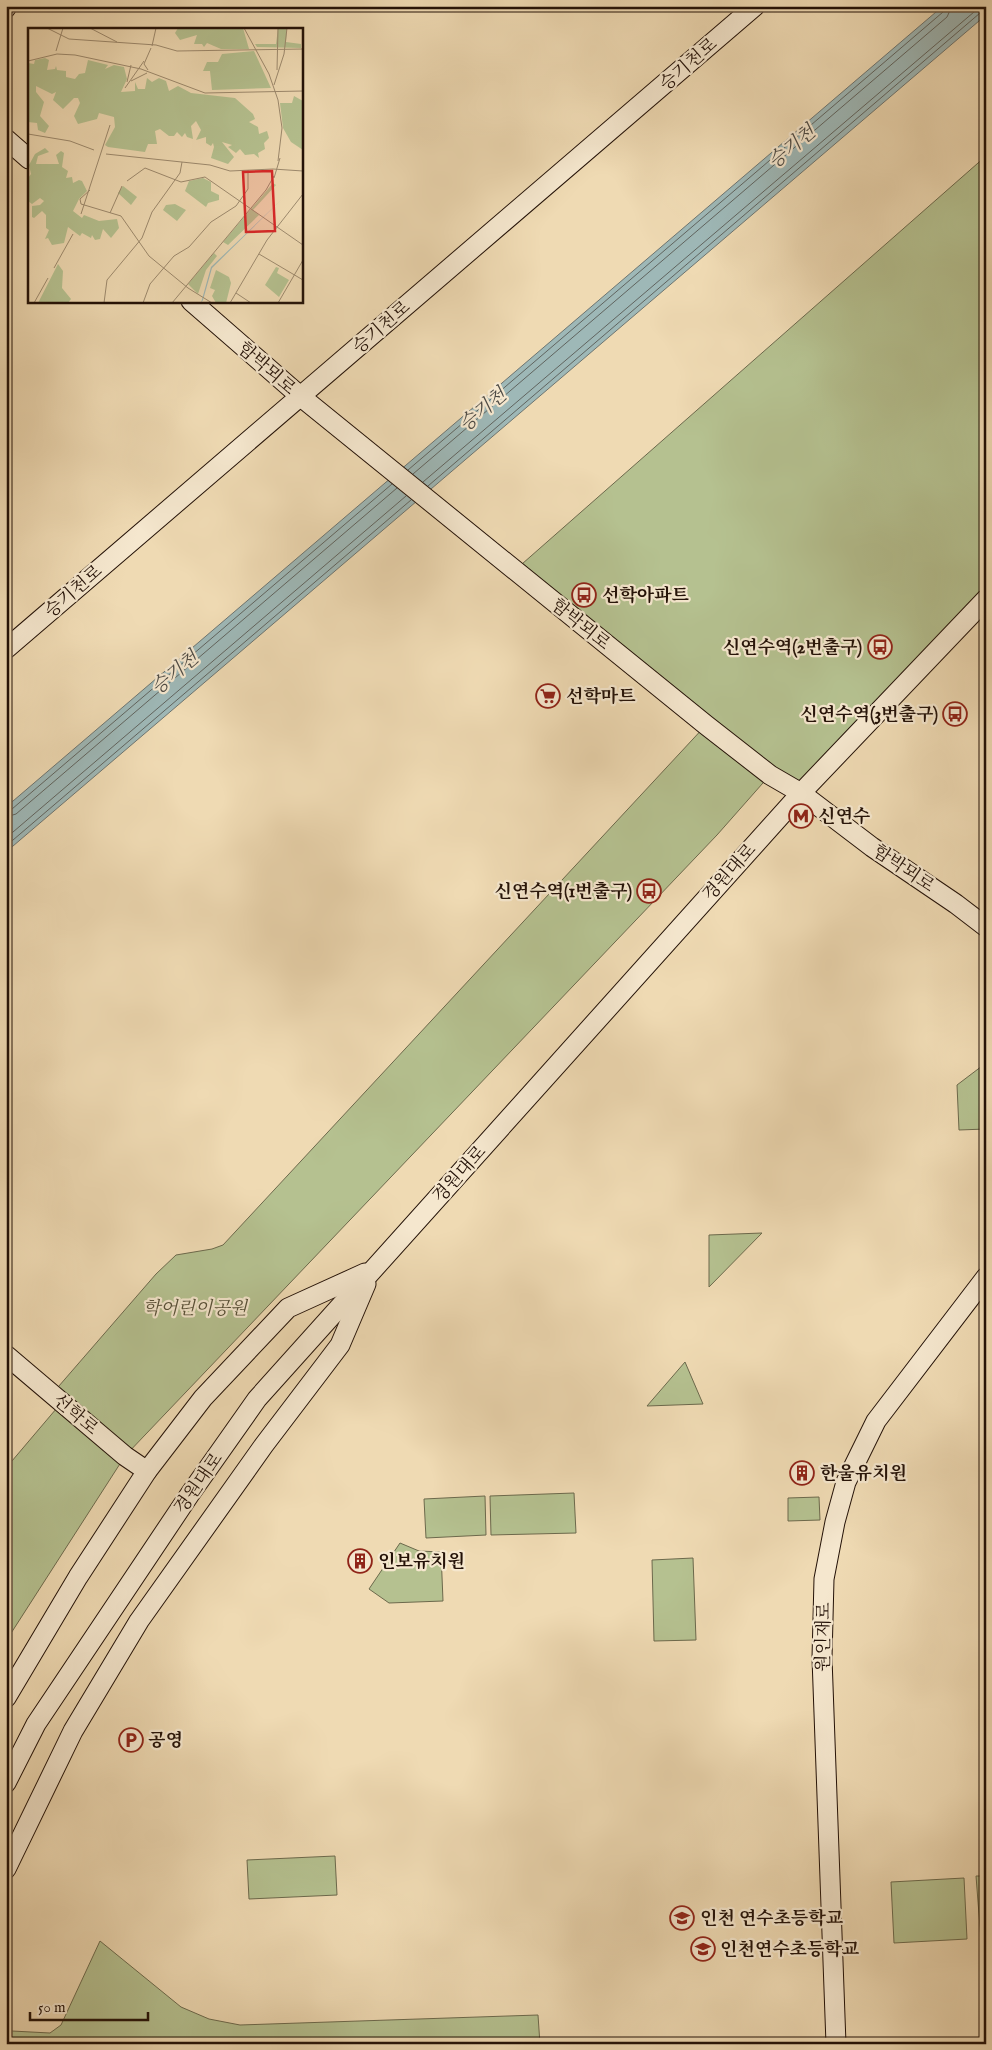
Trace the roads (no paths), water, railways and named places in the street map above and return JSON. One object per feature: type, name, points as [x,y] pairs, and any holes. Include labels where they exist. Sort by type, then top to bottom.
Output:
[{"type":"main road","name":"승기천로","points":[[6,648],[755,6]]},
{"type":"main road","points":[[6,139],[28,158]]},
{"type":"main road","name":"함박뫼로","points":[[192,302],[324,417],[706,725],[770,775],[801,793],[872,847],[956,904],[986,927]]},
{"type":"main road","name":"경원대로","points":[[6,1783],[36,1724],[190,1494],[252,1407],[801,793],[980,605],[986,594]]},
{"type":"main road","points":[[6,1698],[78,1577],[147,1472],[203,1398],[288,1308],[373,1270]]},
{"type":"main road","points":[[6,1869],[73,1731],[139,1621],[264,1445],[340,1345],[373,1270]]},
{"type":"main road","name":"원인재로","points":[[836,2044],[822,1658],[824,1579],[827,1561],[846,1482],[876,1421],[986,1277]]},
{"type":"main road","name":"선학로","points":[[6,1355],[125,1456],[147,1472]]},
{"type":"water","name":"승기천","points":[[943,6],[986,6],[986,15],[6,852],[6,807]]},
{"type":"place","name":"선학아파트","points":[[584,595]]},
{"type":"place","name":"신연수역(2번출구)","points":[[880,647]]},
{"type":"place","name":"선학마트","points":[[548,696]]},
{"type":"place","name":"신연수역(3번출구)","points":[[955,714]]},
{"type":"place","name":"신연수","points":[[801,816]]},
{"type":"place","name":"신연수역(1번출구)","points":[[649,891]]},
{"type":"place","name":"한울유치원","points":[[802,1473]]},
{"type":"place","name":"인보유치원","points":[[360,1561]]},
{"type":"place","name":"공영","points":[[131,1740]]},
{"type":"place","name":"인천 연수초등학교","points":[[682,1918]]},
{"type":"place","name":"인천연수초등학교","points":[[703,1949]]},
{"type":"park label","name":"학어린이공원","points":[[195,1308]]}]
